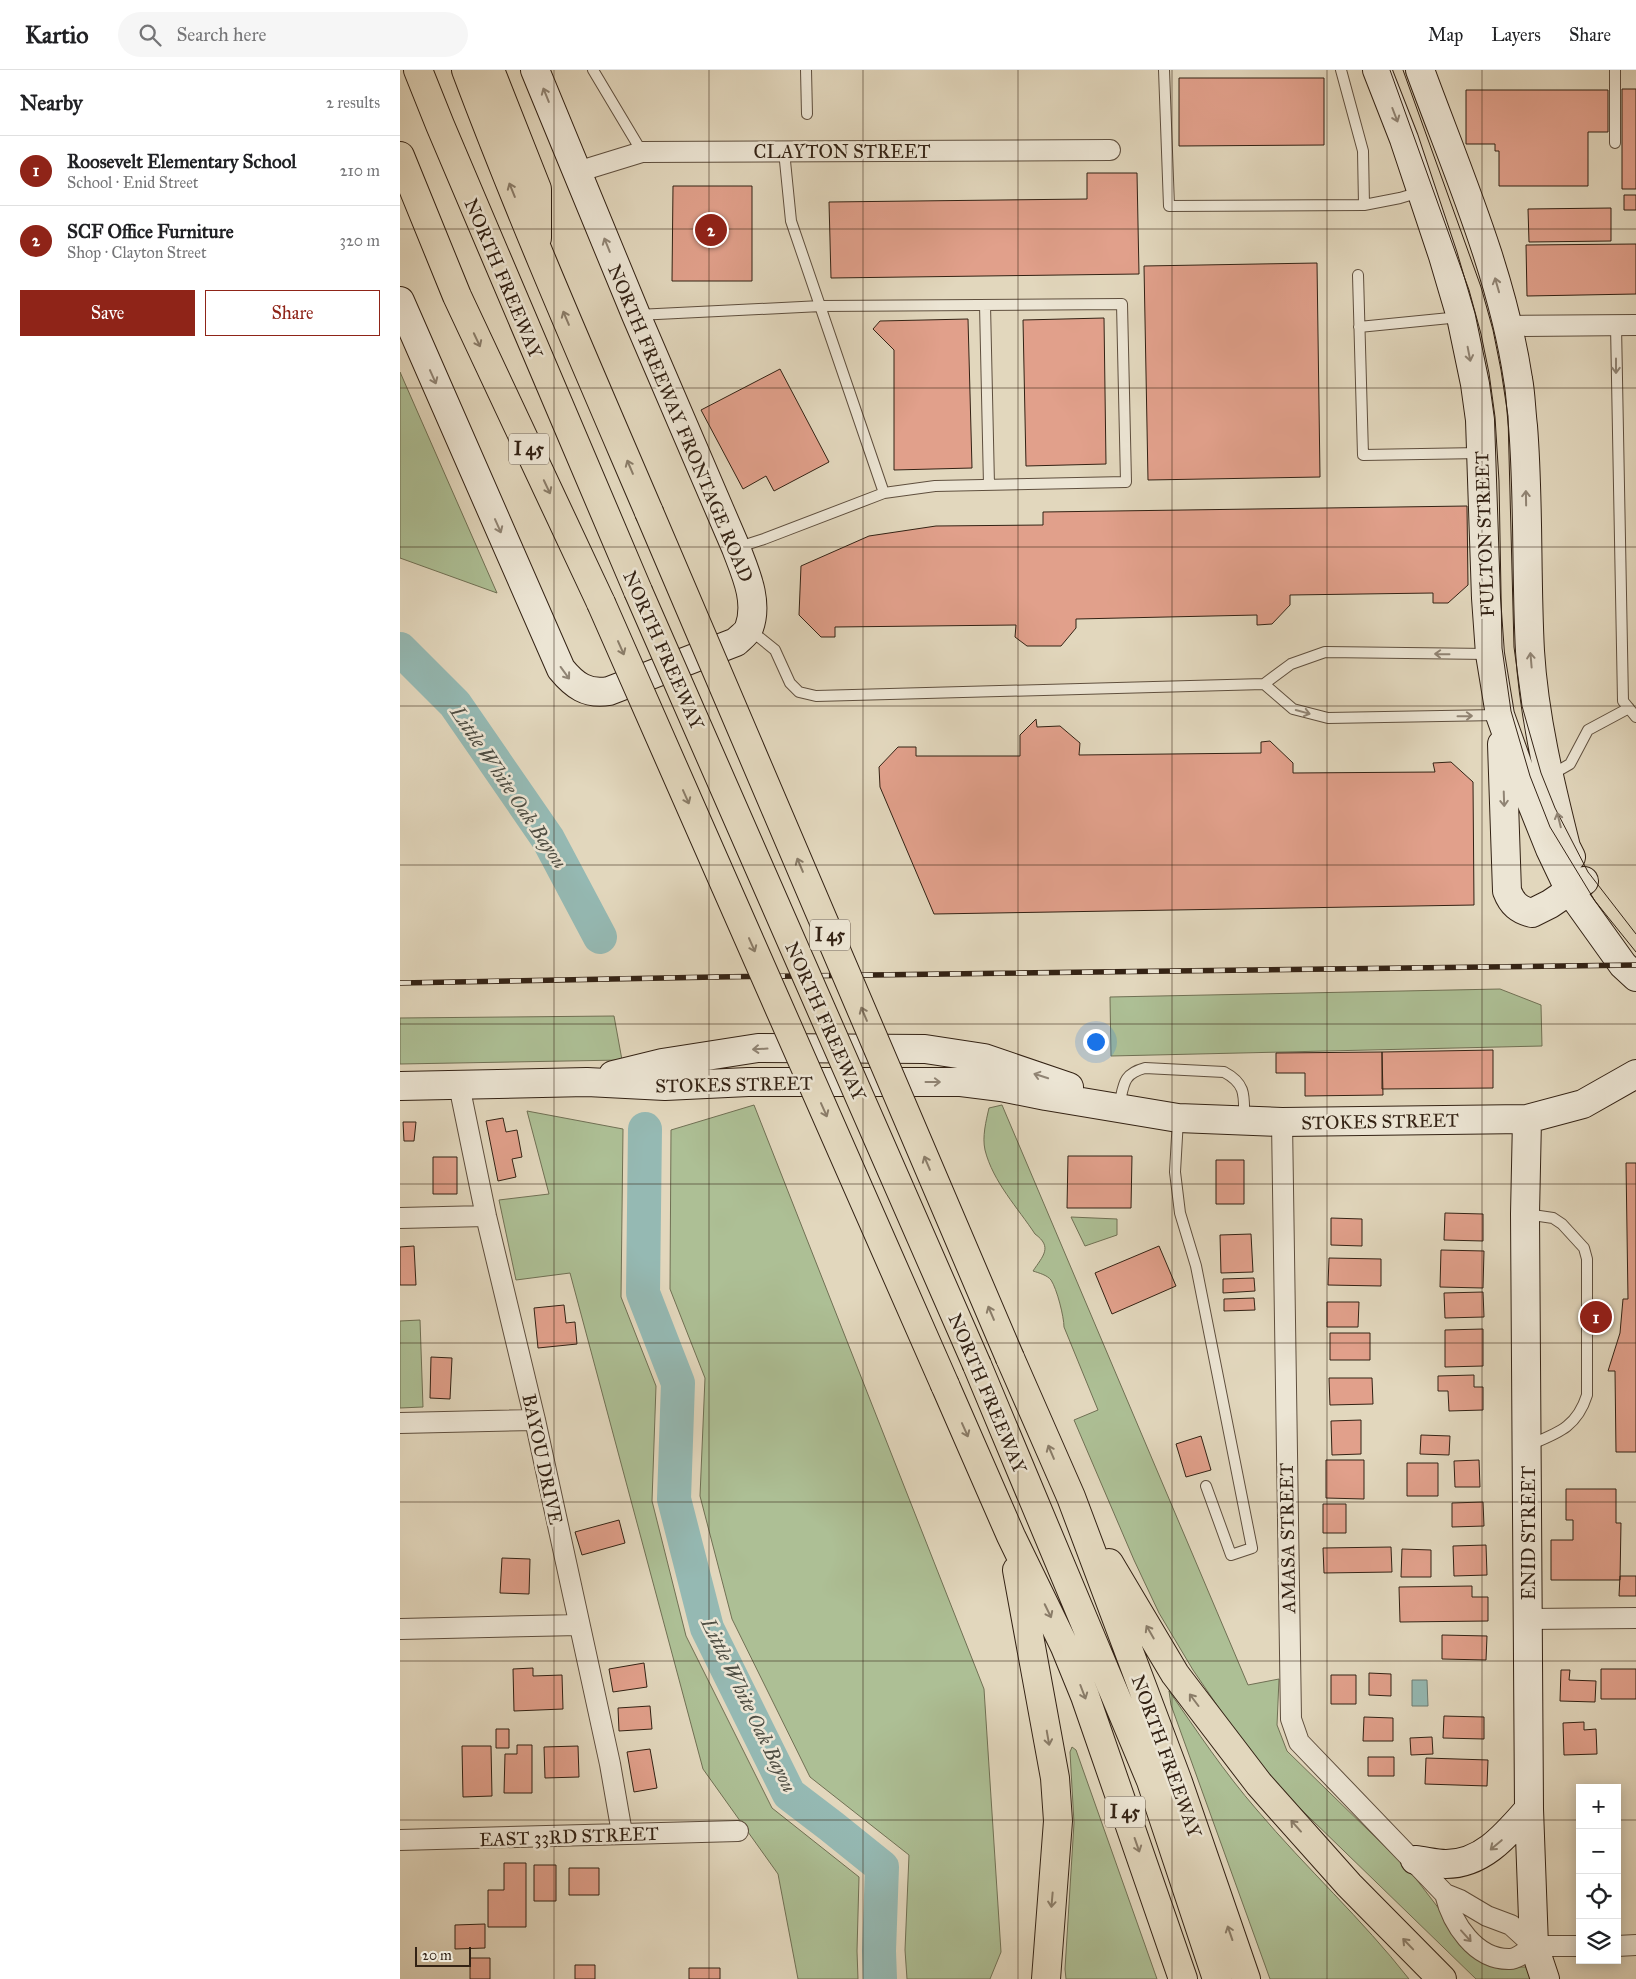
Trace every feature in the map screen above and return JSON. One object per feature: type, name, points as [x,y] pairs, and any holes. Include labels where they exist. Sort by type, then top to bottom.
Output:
[{"type":"highway","name":"NORTH FREEWAY","points":[[418,70],[638,591],[977,1365],[1151,1781],[1217,1979]]},
{"type":"highway","name":"NORTH FREEWAY","points":[[466,70],[537,252],[1071,1497],[1178,1782],[1246,1979]]},
{"type":"highway","points":[[490,70],[537,189],[537,252]]},
{"type":"highway","name":"NORTH FREEWAY","points":[[400,156],[456,296],[602,603],[1011,1536],[1065,1647],[1085,1696],[1183,1979]]},
{"type":"highway","points":[[400,188],[456,296]]},
{"type":"highway","points":[[1071,1497],[1175,1674],[1259,1784],[1349,1885],[1442,1979]]},
{"type":"highway","points":[[1011,1536],[1055,1778],[1058,1821],[1045,1976]]},
{"type":"street","name":"NORTH FREEWAY FRONTAGE ROAD","points":[[535,70],[636,316],[736,548],[749,583],[752,600],[749,629]]},
{"type":"street","name":"FULTON STREET","points":[[1377,70],[1404,139],[1444,256],[1461,317],[1475,384],[1480,420],[1486,598],[1490,654],[1500,715],[1528,794],[1550,848],[1577,886],[1623,965],[1636,977]]},
{"type":"street","name":"FULTON STREET","points":[[1420,70],[1480,231],[1497,283],[1519,380],[1525,456],[1530,652],[1534,690],[1548,776],[1577,886],[1636,954]]},
{"type":"street","name":"CLAYTON STREET","points":[[577,172],[642,152],[1110,150]]},
{"type":"street","points":[[400,301],[561,669],[572,683],[599,693],[609,691],[736,642],[749,629]]},
{"type":"street","points":[[1508,326],[1636,324]]},
{"type":"street","points":[[1500,715],[1507,891],[1510,898],[1519,908],[1532,913],[1550,904],[1577,886]]},
{"type":"street","name":"STOKES STREET","points":[[400,1086],[587,1082],[665,1086],[748,1082],[961,1082],[1001,1087],[1178,1118],[1282,1122],[1527,1119],[1582,1104],[1635,1076]]},
{"type":"street","name":"BAYOU DRIVE","points":[[459,1085],[486,1216],[535,1420],[610,1764],[622,1833]]},
{"type":"street","name":"ENID STREET","points":[[1527,1119],[1525,1214],[1529,1809],[1534,1946],[1545,1979]]},
{"type":"street","name":"AMASA STREET","points":[[1282,1122],[1291,1719],[1299,1742],[1415,1860],[1445,1894],[1460,1900],[1487,1916],[1511,1925],[1534,1946],[1512,1960],[1492,1957],[1473,1944],[1460,1929],[1449,1910],[1445,1894]]},
{"type":"street","points":[[400,1218],[486,1216]]},
{"type":"street","points":[[400,1423],[535,1420]]},
{"type":"street","points":[[1528,1619],[1636,1618]]},
{"type":"street","points":[[400,1629],[579,1625]]},
{"type":"street","points":[[1415,1860],[1447,1864],[1473,1858],[1487,1852],[1504,1838],[1529,1809]]},
{"type":"street","name":"EAST 33RD STREET","points":[[400,1840],[738,1831]]},
{"type":"street","points":[[1621,1946],[1636,1945]]},
{"type":"street","points":[[1534,1946],[1576,1946]]},
{"type":"lane","points":[[593,70],[642,152]]},
{"type":"lane","points":[[806,70],[807,114]]},
{"type":"lane","points":[[1164,70],[1169,206],[1364,205],[1400,198],[1421,191]]},
{"type":"lane","points":[[1341,70],[1363,151],[1364,205]]},
{"type":"lane","points":[[1615,70],[1615,143]]},
{"type":"lane","points":[[784,151],[791,221],[884,493]]},
{"type":"lane","points":[[1358,275],[1363,456],[1481,453]]},
{"type":"lane","points":[[636,316],[820,306],[1122,304],[1126,482],[935,486],[884,493],[736,548]]},
{"type":"lane","points":[[985,305],[990,485]]},
{"type":"lane","points":[[1359,327],[1461,317]]},
{"type":"lane","points":[[1616,325],[1616,407],[1623,701],[1636,717]]},
{"type":"lane","points":[[749,629],[775,650],[790,683],[799,692],[816,696],[1264,684],[1291,664],[1325,652],[1490,654]]},
{"type":"lane","points":[[1264,684],[1293,709],[1328,718],[1500,715]]},
{"type":"lane","points":[[1548,776],[1570,764],[1588,730],[1629,708]]},
{"type":"lane","points":[[1118,1108],[1124,1081],[1133,1071],[1146,1068],[1224,1072],[1234,1077],[1240,1083],[1244,1095],[1244,1121]]},
{"type":"lane","points":[[1178,1118],[1175,1172],[1180,1213],[1196,1266],[1252,1548],[1231,1555],[1206,1486]]},
{"type":"lane","points":[[1525,1214],[1553,1218],[1562,1224],[1584,1248],[1587,1259],[1587,1395],[1582,1410],[1565,1428],[1557,1434],[1527,1445]]},
{"type":"green space","points":[[400,372],[497,593],[400,558]]},
{"type":"green space","points":[[1500,989],[1541,1005],[1542,1046],[1111,1056],[1110,997]]},
{"type":"green space","points":[[614,1016],[622,1060],[400,1064],[400,1018]]},
{"type":"green space","points":[[754,1105],[984,1689],[1001,1952],[990,1979],[907,1979],[905,1950],[909,1855],[810,1777],[732,1619],[700,1496],[705,1378],[670,1289],[671,1130]]},
{"type":"green space","points":[[1002,1105],[1248,1685],[1279,1679],[1277,1725],[1287,1751],[1410,1871],[1443,1914],[1513,1967],[1530,1967],[1530,1979],[1476,1979],[1278,1787],[1251,1755],[1193,1670],[1159,1613],[1134,1560],[1074,1420],[1098,1410],[1064,1327],[1060,1303],[1053,1284],[1043,1274],[1033,1271],[1043,1256],[1044,1243],[1035,1234],[1000,1184],[985,1150],[984,1134],[989,1108]]},
{"type":"green space","points":[[527,1111],[623,1129],[621,1297],[656,1386],[652,1501],[686,1636],[772,1808],[859,1877],[858,1979],[798,1979],[778,1874],[703,1769],[570,1273],[516,1280],[499,1200],[549,1194]]},
{"type":"green space","points":[[1071,1217],[1117,1219],[1117,1235],[1085,1246]]},
{"type":"green space","points":[[420,1320],[423,1407],[400,1408],[400,1321]]},
{"type":"green space","points":[[1169,1691],[1245,1796],[1372,1935],[1409,1979],[1270,1979],[1171,1705]]},
{"type":"green space","points":[[1072,1747],[1076,1750],[1157,1979],[1066,1979],[1065,1969],[1074,1823],[1070,1752]]},
{"type":"water","points":[[1412,1680],[1427,1680],[1428,1706],[1412,1706]]},
{"type":"building","points":[[1179,78],[1324,78],[1324,145],[1179,146]]},
{"type":"building","points":[[1622,89],[1636,89],[1636,189],[1622,189]]},
{"type":"building","points":[[1466,90],[1608,90],[1608,132],[1588,132],[1588,186],[1499,186],[1499,151],[1495,151],[1495,144],[1466,144]]},
{"type":"building","points":[[1087,173],[1137,173],[1139,274],[831,278],[829,202],[1087,199]]},
{"type":"building","points":[[673,186],[752,186],[752,281],[672,281]]},
{"type":"building","points":[[1624,195],[1636,195],[1636,210],[1624,210]]},
{"type":"building","points":[[1611,208],[1611,241],[1529,242],[1528,209]]},
{"type":"building","points":[[1636,244],[1636,294],[1527,296],[1526,245]]},
{"type":"building","points":[[1317,263],[1320,477],[1148,480],[1144,266]]},
{"type":"building","points":[[1104,318],[1106,464],[1026,466],[1023,320]]},
{"type":"building","points":[[968,319],[972,468],[894,470],[894,350],[873,329],[880,321]]},
{"type":"building","points":[[780,369],[829,462],[774,491],[766,476],[743,489],[701,410]]},
{"type":"building","points":[[1467,506],[1468,585],[1448,603],[1433,603],[1433,593],[1290,595],[1290,605],[1272,624],[1257,625],[1257,615],[1076,619],[1076,628],[1061,646],[1027,646],[1015,637],[1016,625],[835,627],[835,637],[821,637],[799,615],[801,566],[869,536],[936,526],[1043,525],[1043,512]]},
{"type":"building","points":[[1036,719],[1037,727],[1060,726],[1080,743],[1079,755],[1261,753],[1261,742],[1270,741],[1293,763],[1293,773],[1435,772],[1433,763],[1451,762],[1473,782],[1474,905],[934,914],[880,787],[879,767],[898,747],[916,747],[916,756],[1020,756],[1020,735]]},
{"type":"building","points":[[1493,1050],[1493,1088],[1382,1089],[1382,1052]]},
{"type":"building","points":[[1382,1052],[1383,1095],[1305,1096],[1305,1073],[1276,1073],[1276,1053]]},
{"type":"building","points":[[503,1118],[506,1132],[517,1130],[522,1157],[512,1159],[516,1177],[498,1181],[486,1121]]},
{"type":"building","points":[[403,1122],[416,1122],[414,1141],[404,1141]]},
{"type":"building","points":[[1068,1156],[1132,1156],[1131,1208],[1067,1208]]},
{"type":"building","points":[[433,1157],[457,1157],[457,1194],[433,1194]]},
{"type":"building","points":[[1216,1160],[1244,1160],[1244,1204],[1216,1204]]},
{"type":"building","points":[[1626,1163],[1636,1163],[1636,1452],[1616,1452],[1615,1371],[1608,1371],[1620,1333],[1623,1299],[1628,1299]]},
{"type":"building","points":[[1445,1213],[1483,1214],[1483,1241],[1444,1240]]},
{"type":"building","points":[[1331,1218],[1362,1219],[1362,1246],[1331,1245]]},
{"type":"building","points":[[1251,1234],[1253,1272],[1221,1273],[1220,1235]]},
{"type":"building","points":[[414,1246],[416,1285],[400,1285],[400,1247]]},
{"type":"building","points":[[1159,1246],[1176,1286],[1112,1314],[1095,1273]]},
{"type":"building","points":[[1441,1250],[1484,1251],[1483,1288],[1440,1287]]},
{"type":"building","points":[[1329,1258],[1381,1259],[1381,1286],[1328,1285]]},
{"type":"building","points":[[1254,1278],[1255,1291],[1223,1293],[1223,1279]]},
{"type":"building","points":[[1483,1292],[1484,1317],[1445,1318],[1444,1293]]},
{"type":"building","points":[[1254,1298],[1255,1310],[1224,1311],[1224,1299]]},
{"type":"building","points":[[1327,1302],[1359,1302],[1358,1327],[1327,1327]]},
{"type":"building","points":[[564,1305],[566,1323],[575,1322],[577,1344],[538,1348],[534,1308]]},
{"type":"building","points":[[1483,1329],[1483,1366],[1445,1367],[1445,1330]]},
{"type":"building","points":[[1330,1333],[1370,1333],[1370,1360],[1330,1360]]},
{"type":"building","points":[[431,1357],[452,1358],[450,1399],[430,1398]]},
{"type":"building","points":[[1474,1375],[1474,1387],[1483,1387],[1483,1410],[1449,1411],[1448,1391],[1438,1391],[1438,1376]]},
{"type":"building","points":[[1329,1378],[1372,1378],[1373,1404],[1330,1405]]},
{"type":"building","points":[[1361,1420],[1361,1454],[1332,1455],[1331,1421]]},
{"type":"building","points":[[1421,1435],[1450,1436],[1449,1455],[1420,1454]]},
{"type":"building","points":[[1201,1436],[1211,1470],[1186,1477],[1176,1444]]},
{"type":"building","points":[[1326,1460],[1364,1460],[1364,1499],[1326,1498]]},
{"type":"building","points":[[1479,1460],[1480,1487],[1455,1487],[1454,1461]]},
{"type":"building","points":[[1407,1463],[1438,1463],[1438,1496],[1407,1496]]},
{"type":"building","points":[[1566,1489],[1616,1489],[1616,1523],[1621,1523],[1620,1580],[1551,1580],[1551,1540],[1573,1540],[1573,1520],[1566,1520]]},
{"type":"building","points":[[1483,1502],[1484,1526],[1452,1527],[1452,1503]]},
{"type":"building","points":[[1323,1504],[1346,1504],[1346,1533],[1323,1533]]},
{"type":"building","points":[[619,1520],[625,1543],[582,1555],[575,1532]]},
{"type":"building","points":[[1486,1545],[1487,1575],[1454,1576],[1453,1546]]},
{"type":"building","points":[[1391,1547],[1392,1572],[1324,1573],[1323,1548]]},
{"type":"building","points":[[1402,1549],[1431,1550],[1431,1577],[1401,1577]]},
{"type":"building","points":[[502,1558],[530,1559],[529,1594],[500,1593]]},
{"type":"building","points":[[1620,1576],[1636,1576],[1636,1596],[1619,1596]]},
{"type":"building","points":[[1472,1586],[1472,1597],[1488,1597],[1488,1621],[1400,1622],[1399,1587]]},
{"type":"building","points":[[1442,1635],[1487,1636],[1486,1660],[1442,1659]]},
{"type":"building","points":[[644,1663],[647,1687],[613,1692],[609,1669]]},
{"type":"building","points":[[533,1668],[533,1676],[562,1675],[563,1709],[514,1711],[513,1669]]},
{"type":"building","points":[[1601,1669],[1636,1669],[1636,1699],[1601,1699]]},
{"type":"building","points":[[1561,1670],[1570,1670],[1569,1680],[1596,1681],[1595,1702],[1560,1701]]},
{"type":"building","points":[[1369,1673],[1391,1674],[1391,1696],[1369,1695]]},
{"type":"building","points":[[1331,1675],[1356,1675],[1356,1704],[1331,1704]]},
{"type":"building","points":[[650,1706],[652,1729],[619,1731],[618,1708]]},
{"type":"building","points":[[1444,1716],[1484,1717],[1484,1739],[1443,1738]]},
{"type":"building","points":[[1364,1717],[1393,1718],[1393,1741],[1363,1741]]},
{"type":"building","points":[[1584,1722],[1584,1730],[1596,1729],[1597,1754],[1564,1755],[1563,1723]]},
{"type":"building","points":[[496,1729],[509,1729],[509,1748],[496,1748]]},
{"type":"building","points":[[1432,1737],[1433,1754],[1411,1755],[1410,1738]]},
{"type":"building","points":[[517,1745],[532,1745],[532,1793],[504,1793],[505,1754],[517,1754]]},
{"type":"building","points":[[462,1746],[491,1746],[492,1796],[463,1797]]},
{"type":"building","points":[[578,1746],[579,1777],[545,1778],[544,1747]]},
{"type":"building","points":[[650,1749],[657,1788],[634,1792],[627,1752]]},
{"type":"building","points":[[1368,1757],[1394,1757],[1394,1776],[1368,1776]]},
{"type":"building","points":[[1426,1758],[1488,1760],[1487,1786],[1425,1784]]},
{"type":"building","points":[[504,1863],[526,1863],[526,1927],[488,1927],[488,1890],[504,1890]]},
{"type":"building","points":[[534,1865],[556,1865],[556,1901],[534,1901]]},
{"type":"building","points":[[569,1868],[599,1868],[599,1895],[569,1895]]},
{"type":"building","points":[[485,1924],[485,1948],[455,1949],[455,1925]]},
{"type":"building","points":[[470,1958],[490,1958],[490,1979],[470,1979]]},
{"type":"building","points":[[575,1965],[595,1965],[595,1979],[575,1979]]},
{"type":"building","points":[[689,1968],[720,1968],[720,1979],[689,1979]]},
{"type":"waterway","name":"Little White Oak Bayou","points":[[400,649],[455,704],[548,839],[600,937]]},
{"type":"waterway","name":"Little White Oak Bayou","points":[[645,1129],[643,1293],[678,1383],[674,1499],[707,1628],[789,1794],[882,1867],[880,1979]]},
{"type":"tram line","points":[[1390,70],[1469,290],[1489,373],[1495,417],[1499,481],[1502,648],[1511,711],[1530,776],[1550,827],[1595,901],[1636,952]]},
{"type":"tram line","points":[[1403,70],[1481,287],[1493,330],[1501,370],[1508,416],[1514,647],[1522,706],[1541,773],[1555,808],[1588,872],[1636,934]]},
{"type":"railway","points":[[400,983],[1636,965]]},
{"type":"place","name":"SCF Office Furniture","points":[[711,230]]},
{"type":"place","name":"Roosevelt Elementary School","points":[[1596,1317]]}]
